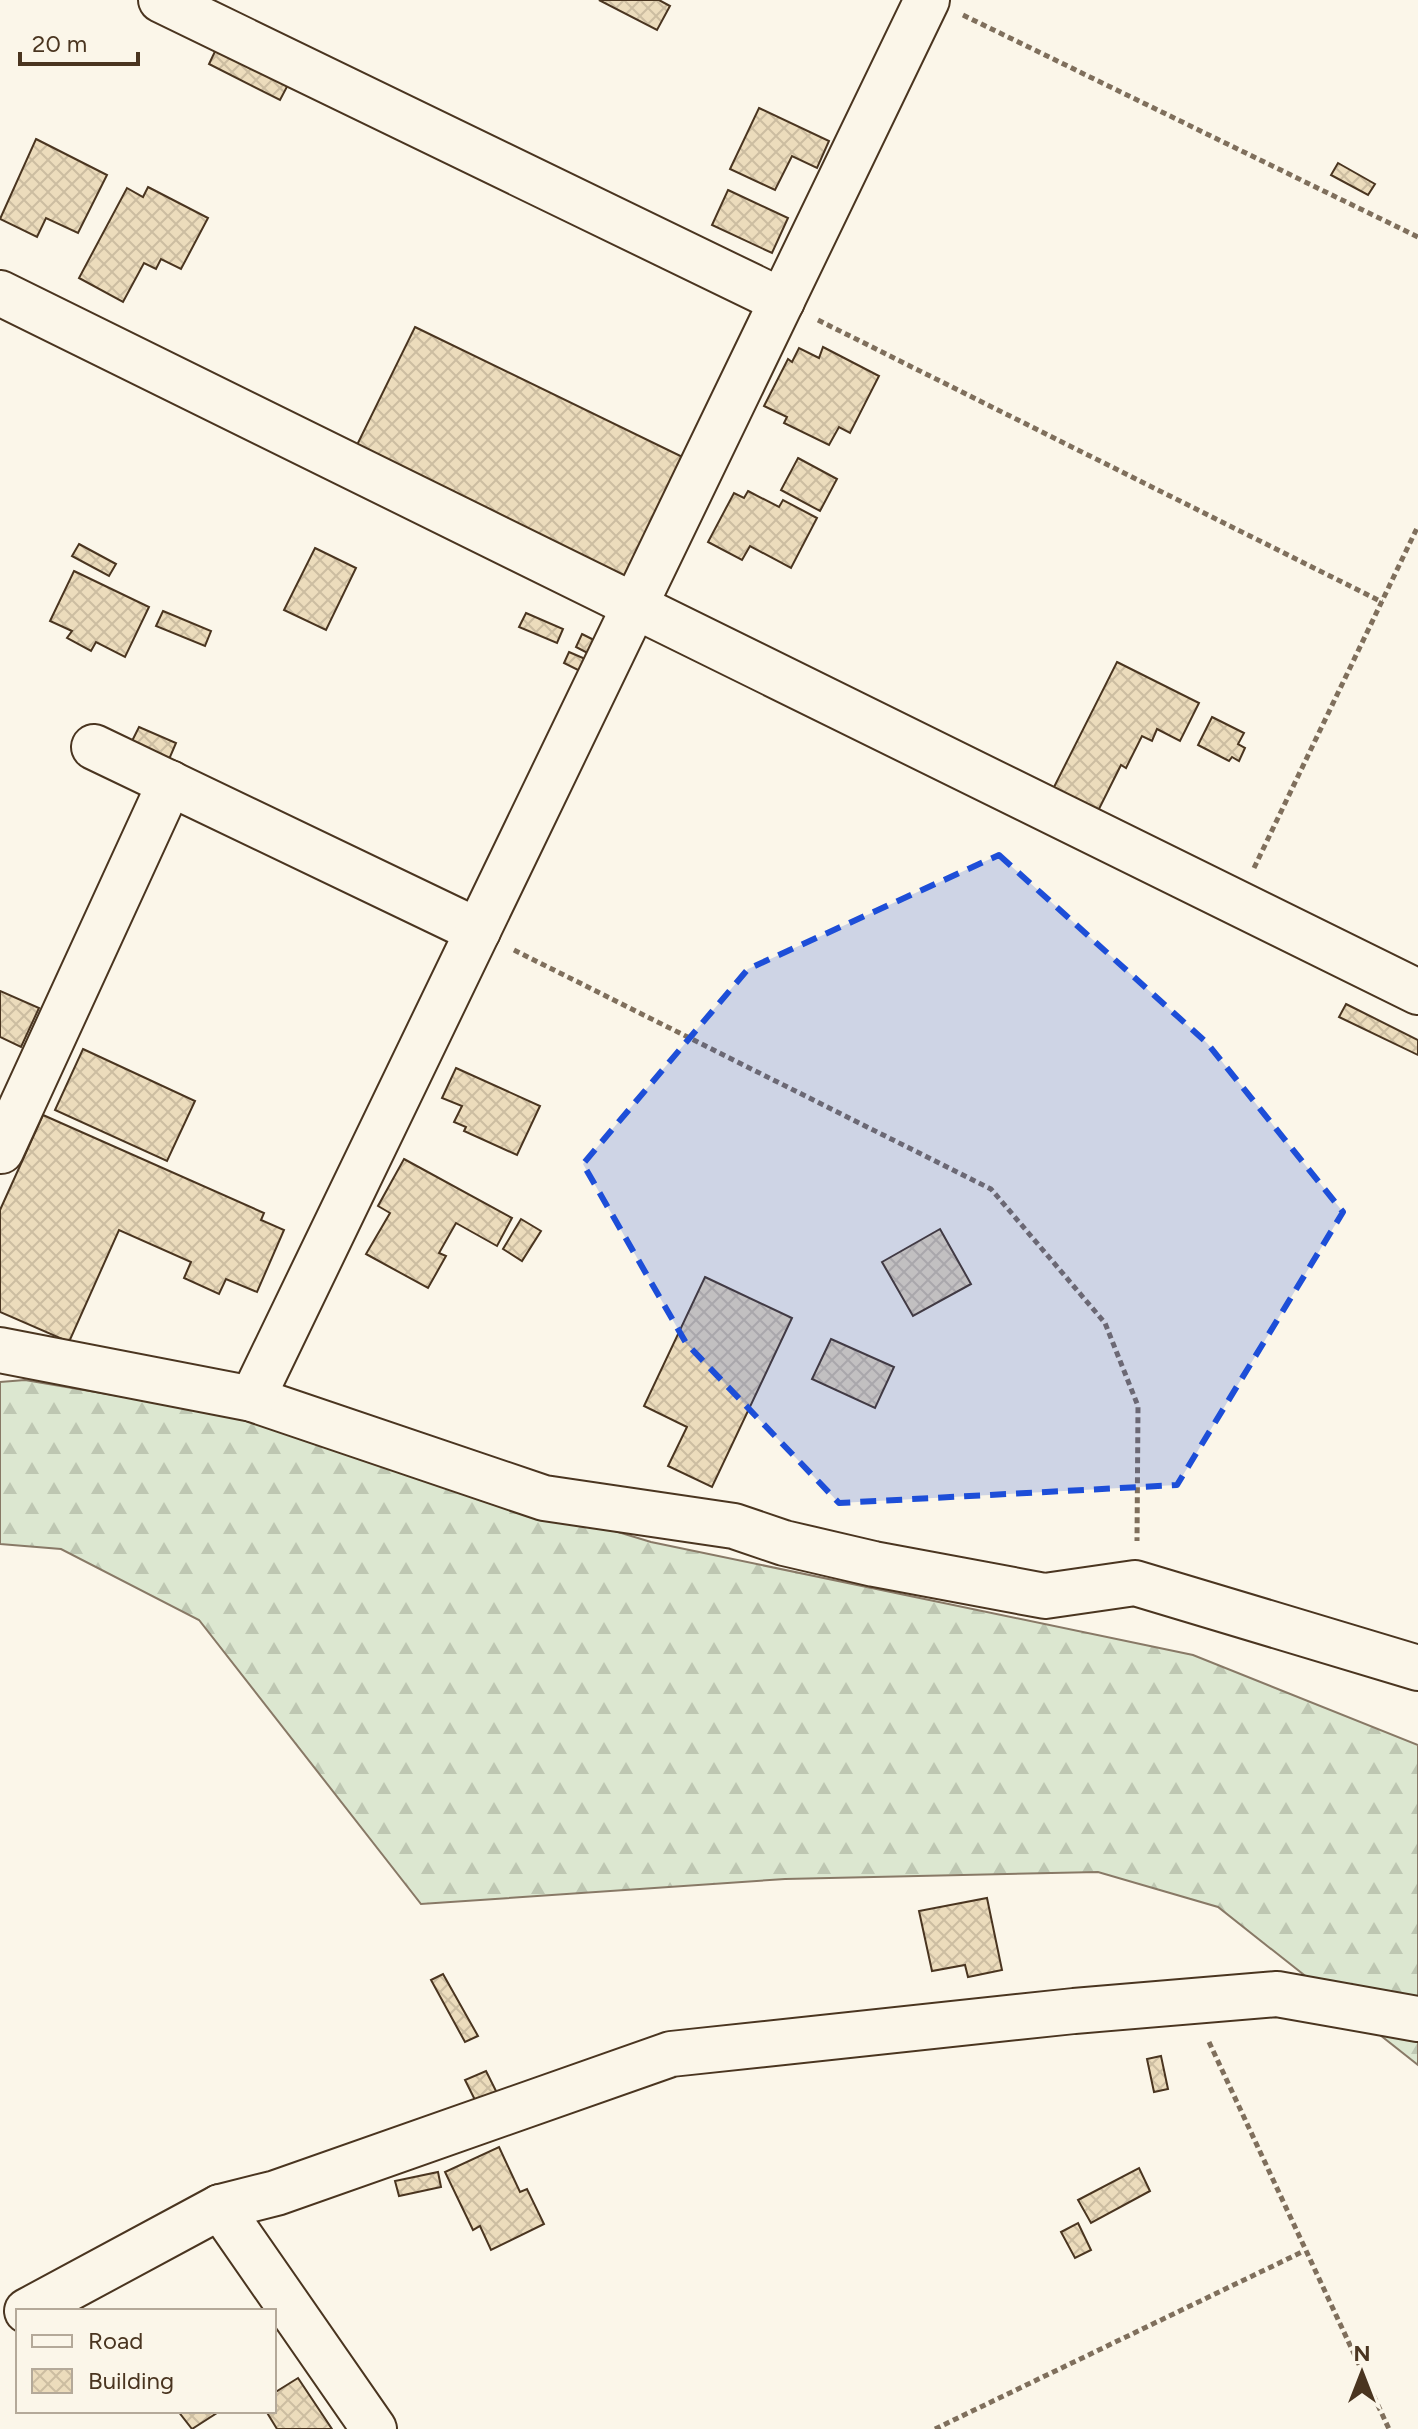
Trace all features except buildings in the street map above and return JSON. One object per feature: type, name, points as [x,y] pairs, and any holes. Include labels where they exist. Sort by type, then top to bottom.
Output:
[{"type":"street","points":[[161,0],[782,301]]},
{"type":"street","points":[[252,1399],[782,301],[944,7]]},
{"type":"street","points":[[0,293],[1418,992]]},
{"type":"street","points":[[94,747],[478,931]]},
{"type":"street","points":[[1,1151],[170,783]]},
{"type":"street","points":[[0,1350],[252,1399],[544,1498],[734,1526],[784,1543],[874,1564],[1045,1596],[1135,1583],[1418,1668]]},
{"type":"street","points":[[31,2309],[220,2207],[276,2193],[671,2054],[1277,1994],[1418,2019]]},
{"type":"street","points":[[220,2207],[374,2429]]},
{"type":"path","points":[[944,7],[1418,237]]},
{"type":"path","points":[[782,301],[1382,602]]},
{"type":"path","points":[[1237,903],[1418,526]]},
{"type":"path","points":[[478,931],[991,1189],[1105,1323],[1138,1406],[1135,1583]]},
{"type":"path","points":[[1191,2001],[1304,2251],[1389,2429]]},
{"type":"path","points":[[935,2429],[1304,2251]]},
{"type":"highlighted area","points":[[999,855],[1207,1043],[1343,1212],[1177,1485],[839,1503],[686,1343],[583,1164],[748,969]]},
{"type":"green space","points":[[25,1380],[231,1415],[651,1542],[1193,1655],[1418,1745],[1418,2065],[1218,1907],[1098,1872],[785,1879],[421,1904],[199,1620],[61,1549],[0,1544],[0,1382]]}]
